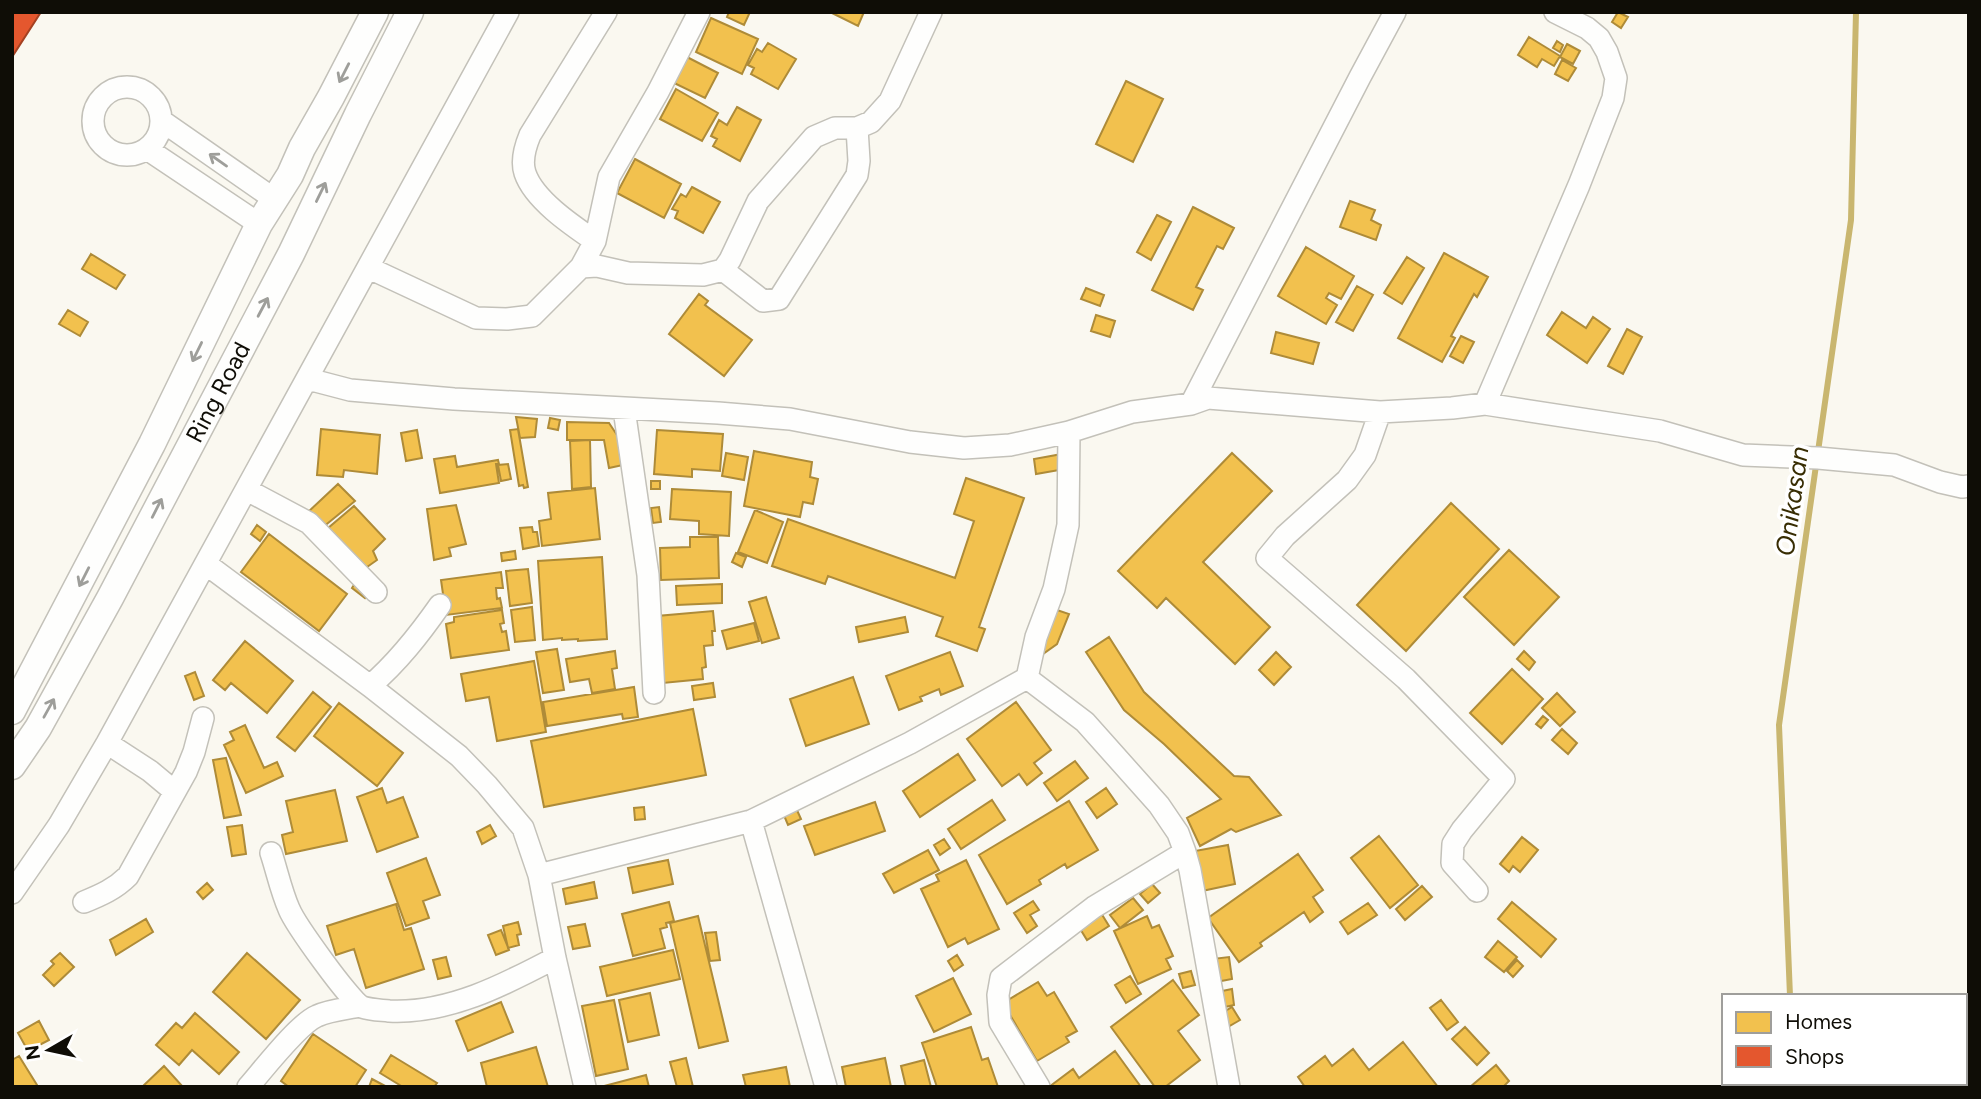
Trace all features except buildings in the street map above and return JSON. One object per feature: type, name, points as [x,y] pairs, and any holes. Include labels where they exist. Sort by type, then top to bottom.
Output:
[{"type":"main road","name":"Ring Road","points":[[13,710],[152,444],[259,224],[290,175],[375,12]]},
{"type":"main road","name":"Ring Road","points":[[12,766],[38,728],[110,597],[291,254],[410,12]]},
{"type":"street","points":[[12,893],[59,825],[107,743],[508,12]]},
{"type":"street","points":[[595,241],[567,221],[542,197],[525,174],[524,153],[530,135],[606,12]]},
{"type":"street","points":[[369,268],[476,318],[507,319],[531,316],[581,267],[595,241],[609,177],[658,92],[699,12]]},
{"type":"street","points":[[581,267],[597,266],[628,273],[703,275],[723,270],[758,201],[814,137],[835,128],[857,128],[871,122],[890,101],[931,12]]},
{"type":"street","points":[[1191,404],[1395,12]]},
{"type":"street","points":[[1485,404],[1579,185],[1613,98],[1616,78],[1608,52],[1592,20],[1555,12]]},
{"type":"street","points":[[128,86],[143,90],[154,99],[160,109],[162,121],[155,142],[147,149],[134,155],[119,155],[107,149],[96,138],[92,124],[94,109],[102,96],[114,88],[128,86]]},
{"type":"street","points":[[162,121],[274,199]]},
{"type":"street","points":[[723,270],[763,301],[779,299],[857,176],[857,128]]},
{"type":"street","points":[[147,149],[259,224]]},
{"type":"street","points":[[308,379],[350,390],[790,419],[909,442],[964,448],[1010,445],[1069,432],[1132,412],[1191,404],[1208,398],[1380,412],[1485,404],[1660,431],[1743,455],[1894,465],[1940,482],[1969,486]]},
{"type":"street","points":[[624,409],[648,575],[654,693]]},
{"type":"street","points":[[1380,412],[1365,455],[1347,480],[1285,536],[1267,558],[1406,679],[1504,779],[1453,844],[1452,863],[1477,891]]},
{"type":"street","points":[[539,875],[751,821],[910,743],[1027,678],[1036,637],[1054,589],[1068,525],[1069,432]]},
{"type":"street","points":[[247,490],[309,523],[376,592]]},
{"type":"street","points":[[206,564],[370,685],[459,756],[523,828],[539,875],[585,1087]]},
{"type":"street","points":[[370,685],[409,649],[440,606]]},
{"type":"street","points":[[1027,678],[1085,722],[1159,805],[1178,833],[1185,852],[1229,1087]]},
{"type":"street","points":[[84,902],[118,886],[128,876],[186,772],[203,718]]},
{"type":"street","points":[[107,743],[157,776],[174,791]]},
{"type":"street","points":[[751,821],[826,1087]]},
{"type":"street","points":[[1039,1087],[1000,1022],[998,995],[1001,978],[1094,907],[1185,852]]},
{"type":"street","points":[[271,853],[289,911],[334,977],[359,1006]]},
{"type":"street","points":[[248,1087],[303,1025],[314,1017],[359,1006],[372,1010],[406,1012],[458,1002],[514,980],[555,958]]},
{"type":"waterway","name":"Onikasan","points":[[1790,994],[1779,725],[1851,220],[1856,12]]}]
